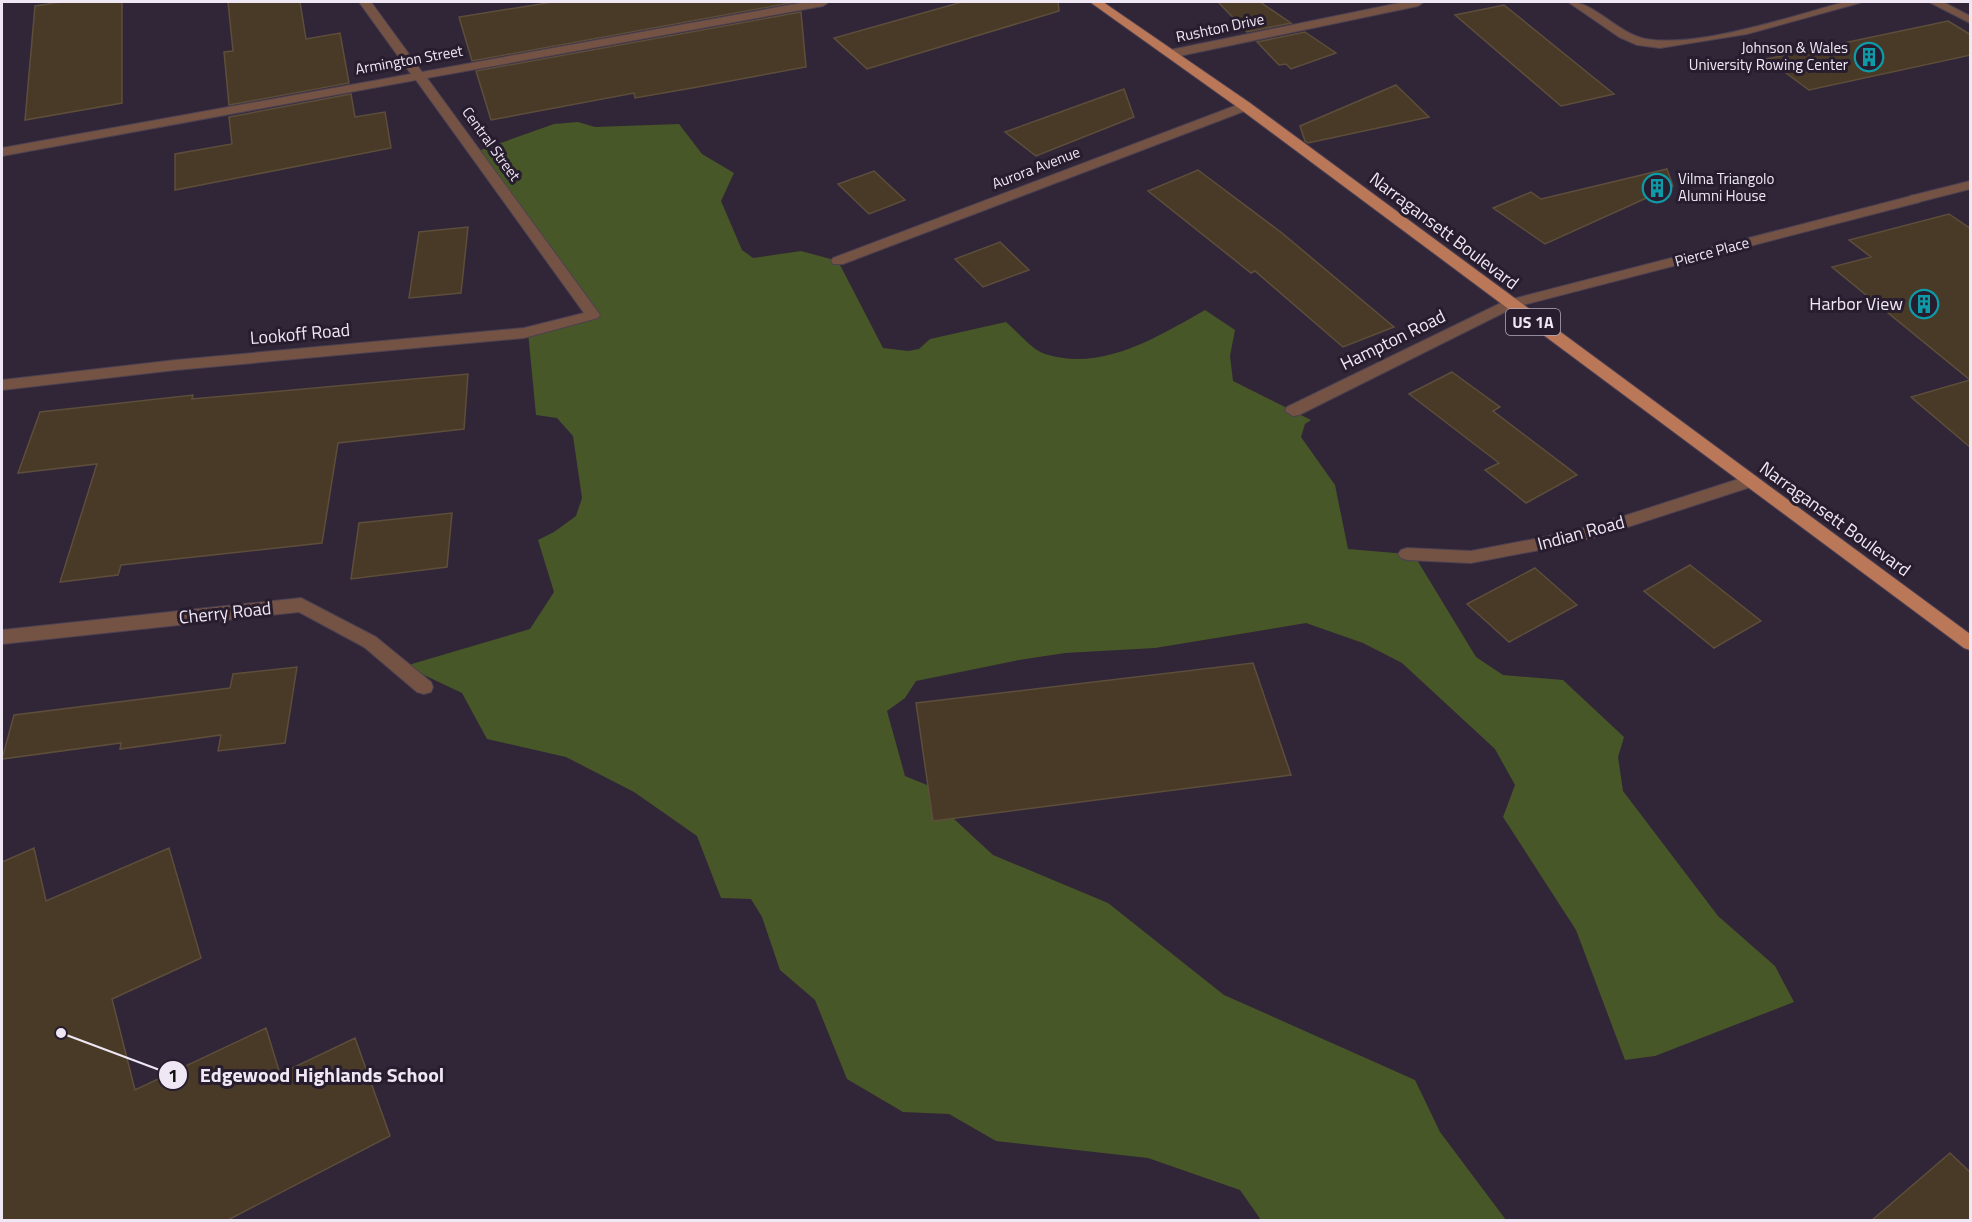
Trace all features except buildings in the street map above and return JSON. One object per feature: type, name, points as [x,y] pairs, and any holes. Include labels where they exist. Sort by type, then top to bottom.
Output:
[{"type":"main road","name":"Narragansett Boulevard","points":[[1096,2],[1245,106],[1971,643]]},
{"type":"street","name":"Central Street","points":[[365,2],[588,308]]},
{"type":"street","name":"Armington Street","points":[[2,152],[823,2]]},
{"type":"street","name":"Rushton Drive","points":[[1170,54],[1418,2]]},
{"type":"street","points":[[1574,2],[1607,26],[1642,43],[1681,44],[1857,2]]},
{"type":"street","points":[[1935,2],[1971,20]]},
{"type":"street","name":"Aurora Avenue","points":[[838,261],[1245,106]]},
{"type":"street","name":"Pierce Place","points":[[1510,304],[1971,185]]},
{"type":"street","name":"Hampton Road","points":[[1293,411],[1510,304]]},
{"type":"street","name":"Lookoff Road","points":[[2,384],[176,365],[524,333],[593,315],[588,308]]},
{"type":"street","name":"Indian Road","points":[[1407,554],[1471,557],[1545,543],[1594,532],[1751,481]]},
{"type":"street","name":"Cherry Road","points":[[2,637],[301,605],[370,642],[424,687]]},
{"type":"green space","points":[[578,122],[595,127],[679,124],[702,154],[734,173],[721,201],[742,250],[753,258],[801,251],[838,261],[883,348],[908,351],[919,349],[930,339],[1006,322],[1040,352],[1067,358],[1088,359],[1129,349],[1149,341],[1205,310],[1235,330],[1230,356],[1233,381],[1311,420],[1305,424],[1301,437],[1335,485],[1348,549],[1407,554],[1417,560],[1476,657],[1503,675],[1563,680],[1624,737],[1618,757],[1623,791],[1718,916],[1775,966],[1794,1002],[1655,1056],[1625,1060],[1576,930],[1503,817],[1515,785],[1495,749],[1402,663],[1363,643],[1306,623],[1155,648],[1065,653],[916,681],[905,698],[887,711],[905,776],[927,785],[953,818],[993,855],[1108,903],[1224,995],[1415,1080],[1440,1132],[1506,1220],[1261,1220],[1240,1190],[1148,1158],[996,1141],[949,1114],[903,1112],[847,1079],[815,1000],[780,970],[762,917],[751,899],[721,898],[697,836],[634,792],[566,757],[487,739],[462,693],[405,666],[530,629],[554,592],[538,540],[576,516],[582,498],[573,436],[557,418],[536,415],[528,332],[592,315],[478,151],[554,124]]},
{"type":"place","name":"Johnson & Wales University Rowing Center","points":[[1869,57]]},
{"type":"place","name":"Vilma Triangolo Alumni House","points":[[1657,188]]},
{"type":"place","name":"Harbor View","points":[[1924,304]]},
{"type":"place","name":"Edgewood Highlands School","points":[[61,1033]]}]
